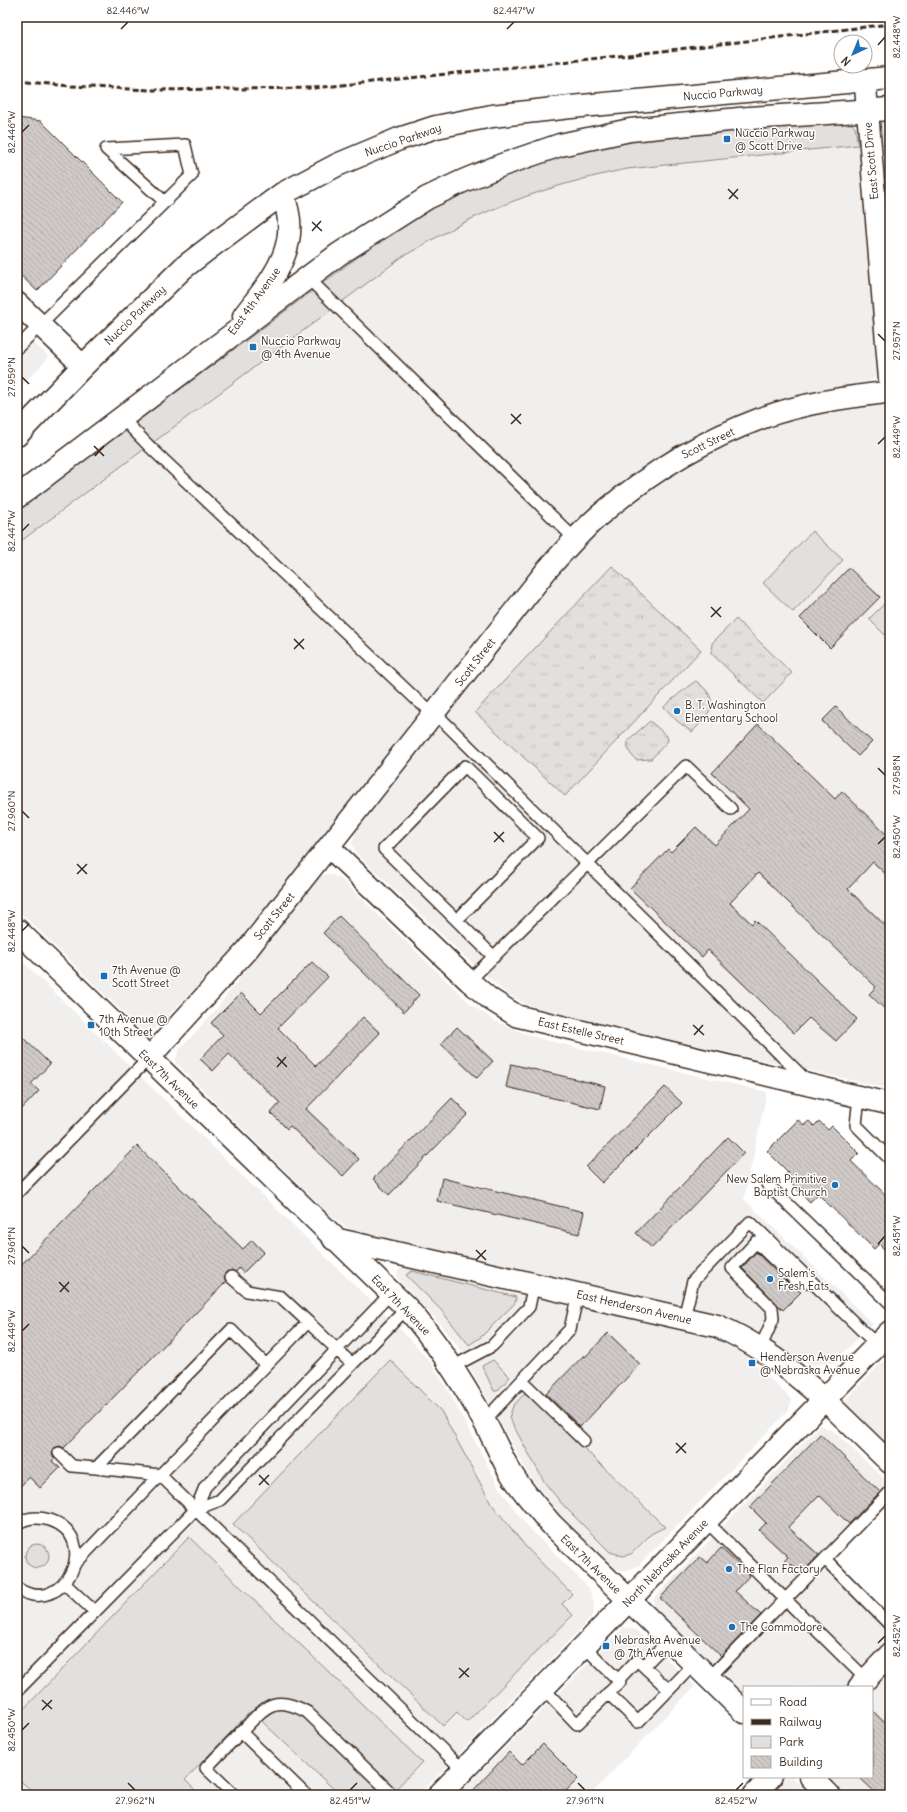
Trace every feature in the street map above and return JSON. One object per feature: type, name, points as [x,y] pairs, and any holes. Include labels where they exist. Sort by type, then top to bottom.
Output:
[{"type":"main road","name":"Nuccio Parkway","points":[[17,435],[83,366],[184,268],[282,194],[337,165],[399,139],[436,127],[465,121],[571,107],[890,78]]},
{"type":"main road","points":[[17,497],[339,254],[427,198],[502,165],[560,145],[638,130],[749,118],[890,109]]},
{"type":"main road","name":"East 4th Avenue","points":[[228,338],[274,276],[287,251],[290,225],[288,206],[282,194]]},
{"type":"main road","name":"East 7th Avenue","points":[[17,930],[148,1059],[406,1308],[428,1332],[452,1367],[484,1421],[509,1470],[529,1499],[552,1526],[743,1711]]},
{"type":"main road","name":"East Henderson Avenue","points":[[334,1239],[534,1283],[717,1326],[760,1348],[796,1374],[824,1399]]},
{"type":"main road","name":"North Nebraska Avenue","points":[[439,1795],[884,1338]]},
{"type":"main road","points":[[812,1778],[830,1795]]},
{"type":"street","name":"East Scott Drive","points":[[865,80],[890,385]]},
{"type":"street","points":[[17,303],[83,366]]},
{"type":"street","name":"Scott Street","points":[[148,1059],[247,950],[435,714],[546,571],[600,515],[634,487],[672,461],[710,441],[762,418],[842,398],[890,392]]},
{"type":"street","name":"East Estelle Street","points":[[329,847],[490,999],[518,1016],[890,1104]]},
{"type":"street","name":"East Henderson Avenue","points":[[824,1399],[890,1464]]},
{"type":"street","points":[[862,1683],[890,1654]]},
{"type":"street","points":[[754,1795],[770,1778]]},
{"type":"lane","points":[[17,348],[165,202],[192,175],[185,145],[106,149],[165,202]]},
{"type":"lane","points":[[308,278],[336,307],[576,539]]},
{"type":"lane","points":[[122,418],[150,447],[419,702],[435,714],[812,1086]]},
{"type":"lane","points":[[457,920],[538,838],[465,766],[384,849],[494,957]]},
{"type":"lane","points":[[470,981],[686,766],[731,809]]},
{"type":"lane","points":[[17,1193],[148,1059]]},
{"type":"lane","points":[[859,1097],[856,1125],[890,1159]]},
{"type":"lane","points":[[767,1184],[890,1303]]},
{"type":"lane","points":[[684,1318],[693,1281],[750,1222],[812,1282],[884,1338]]},
{"type":"lane","points":[[760,1348],[773,1319],[772,1308],[732,1268],[756,1242],[797,1282],[812,1282]]},
{"type":"lane","points":[[231,1276],[247,1291],[281,1297],[352,1364]]},
{"type":"lane","points":[[452,1367],[492,1346],[529,1307],[534,1283]]},
{"type":"lane","points":[[17,1691],[196,1509],[205,1487],[391,1293]]},
{"type":"lane","points":[[484,1421],[570,1329],[578,1294]]},
{"type":"lane","points":[[196,1509],[220,1500],[406,1308]]},
{"type":"lane","points":[[75,1564],[308,1322]]},
{"type":"lane","points":[[96,1468],[232,1330],[266,1365]]},
{"type":"lane","points":[[522,1381],[584,1440]]},
{"type":"lane","points":[[60,1453],[72,1466],[160,1475],[463,1770]]},
{"type":"lane","points":[[608,1693],[638,1722],[668,1690],[702,1671],[786,1599],[890,1492]]},
{"type":"lane","points":[[17,1524],[32,1518],[44,1518],[56,1522],[65,1530],[73,1541],[76,1553],[75,1564],[69,1578],[60,1588],[48,1593],[35,1595],[22,1592],[17,1588]]},
{"type":"lane","points":[[706,1521],[786,1599],[862,1683]]},
{"type":"lane","points":[[825,1559],[890,1625]]},
{"type":"lane","points":[[64,1583],[95,1612]]},
{"type":"lane","points":[[644,1666],[669,1640]]},
{"type":"lane","points":[[584,1646],[618,1680]]},
{"type":"lane","points":[[543,1688],[577,1724],[620,1682],[618,1680],[637,1660],[668,1690]]},
{"type":"lane","points":[[234,1795],[206,1768],[267,1707],[279,1703],[292,1704],[307,1712],[393,1795]]},
{"type":"lane","points":[[241,1732],[306,1795]]},
{"type":"shaded area","points":[[890,117],[890,270],[878,131]]},
{"type":"shaded area","points":[[852,123],[857,132],[877,374],[873,379],[866,383],[812,393],[733,419],[700,434],[650,463],[614,489],[575,523],[545,556],[422,715],[336,820],[311,857],[238,944],[154,1030],[148,1032],[140,1029],[17,909],[17,511],[233,349],[435,206],[504,176],[561,156]]},
{"type":"shaded area","points":[[17,327],[49,357],[17,391]]},
{"type":"shaded area","name":"B. T. Washington Elementary School","points":[[890,403],[890,1089],[547,1011],[526,1004],[507,994],[464,956],[356,853],[352,844],[355,832],[576,549],[608,522],[691,461],[730,441],[802,418],[844,408]]},
{"type":"shaded area","points":[[327,874],[339,877],[472,1005],[495,1021],[545,1040],[767,1092],[744,1199],[873,1324],[833,1363],[813,1365],[792,1355],[752,1331],[673,1305],[360,1232],[346,1227],[331,1216],[175,1062],[179,1050],[214,1012],[311,884],[321,876]]},
{"type":"shaded area","points":[[17,956],[411,1340],[431,1363],[448,1390],[498,1485],[514,1509],[530,1529],[589,1588],[594,1604],[594,1611],[589,1620],[419,1795],[21,1795],[17,1792]]},
{"type":"shaded area","points":[[411,1265],[722,1341],[742,1351],[790,1398],[792,1402],[787,1412],[639,1565],[627,1571],[615,1569],[557,1512],[529,1475],[460,1349],[444,1328],[398,1279],[397,1273],[400,1268]]},
{"type":"shaded area","points":[[890,1354],[890,1454],[845,1404],[845,1400]]},
{"type":"shaded area","points":[[820,1425],[835,1432],[890,1484],[890,1497],[829,1557],[890,1616],[890,1642],[847,1686],[743,1686],[743,1696],[657,1614],[654,1608],[653,1599]]},
{"type":"shaded area","points":[[624,1627],[636,1630],[695,1686],[590,1795],[458,1795]]},
{"type":"shaded area","points":[[890,1671],[890,1795],[843,1795],[825,1778],[873,1778],[873,1689]]},
{"type":"shaded area","points":[[785,1778],[793,1778],[811,1795],[769,1795]]},
{"type":"green space","points":[[890,117],[890,144],[879,145],[878,127],[882,121]]},
{"type":"green space","points":[[848,121],[855,127],[858,145],[627,169],[587,178],[527,196],[507,203],[460,224],[402,257],[17,544],[17,511],[382,239],[436,206],[482,184],[514,171],[547,160],[598,148],[668,136],[704,132]]},
{"type":"green space","points":[[812,531],[843,560],[793,612],[763,583]]},
{"type":"green space","points":[[612,566],[701,650],[565,796],[475,712]]},
{"type":"green space","points":[[890,598],[890,640],[869,619]]},
{"type":"green space","points":[[736,619],[792,673],[763,703],[711,653],[712,643]]},
{"type":"green space","points":[[696,681],[709,694],[711,706],[704,719],[692,732],[677,721],[664,707]]},
{"type":"green space","points":[[650,721],[667,736],[668,741],[651,759],[636,760],[629,751],[628,740]]},
{"type":"green space","points":[[412,1271],[516,1297],[515,1303],[481,1337],[469,1345],[441,1310],[406,1275]]},
{"type":"green space","points":[[390,1360],[441,1411],[491,1503],[526,1547],[572,1594],[562,1604],[573,1615],[467,1722],[457,1712],[443,1726],[233,1524]]},
{"type":"green space","points":[[493,1360],[510,1377],[497,1391],[494,1391],[482,1366]]},
{"type":"green space","points":[[526,1392],[665,1527],[651,1534],[631,1554],[623,1556],[610,1552],[563,1505],[545,1483],[509,1418],[513,1406]]},
{"type":"green space","points":[[189,1537],[422,1762],[390,1795],[340,1795],[251,1711],[185,1780],[200,1795],[181,1795],[177,1792],[174,1795],[37,1795],[17,1778],[17,1716]]},
{"type":"green space","points":[[37,1544],[45,1548],[49,1556],[45,1564],[37,1568],[29,1564],[25,1556],[29,1548]]},
{"type":"building","points":[[17,118],[41,121],[122,202],[37,291],[17,272]]},
{"type":"building","points":[[849,568],[880,597],[830,648],[800,618]]},
{"type":"building","points":[[836,707],[872,742],[858,756],[822,721]]},
{"type":"building","points":[[758,724],[835,799],[842,791],[890,838],[890,878],[873,862],[848,889],[890,930],[890,1014],[869,994],[876,987],[758,873],[730,903],[752,924],[755,920],[857,1019],[836,1041],[809,1018],[794,1033],[708,950],[702,957],[630,888],[668,849],[671,852],[696,827],[715,845],[749,809],[712,773]]},
{"type":"building","points":[[339,916],[419,995],[404,1012],[323,933]]},
{"type":"building","points":[[312,962],[328,977],[278,1028],[316,1066],[363,1017],[380,1033],[306,1109],[359,1159],[343,1176],[290,1126],[287,1129],[271,1113],[280,1103],[229,1054],[213,1071],[200,1059],[223,1035],[211,1023],[241,993],[261,1013]]},
{"type":"building","points":[[457,1027],[493,1061],[477,1078],[441,1044]]},
{"type":"building","points":[[17,1032],[50,1064],[31,1084],[39,1091],[17,1114]]},
{"type":"building","points":[[511,1064],[605,1086],[600,1109],[506,1087]]},
{"type":"building","points":[[665,1087],[682,1103],[602,1183],[586,1167]]},
{"type":"building","points":[[452,1098],[468,1114],[389,1195],[373,1179]]},
{"type":"building","name":"New Salem Primitive Baptist Church","points":[[798,1120],[804,1125],[809,1121],[814,1126],[819,1121],[828,1130],[832,1126],[859,1153],[851,1161],[890,1199],[890,1255],[879,1244],[874,1249],[818,1194],[810,1202],[784,1177],[788,1172],[767,1151]]},
{"type":"building","points":[[728,1137],[744,1153],[652,1248],[636,1233]]},
{"type":"building","points":[[137,1146],[243,1249],[252,1240],[264,1252],[243,1273],[239,1268],[236,1272],[232,1270],[226,1272],[224,1276],[226,1282],[64,1448],[60,1446],[54,1448],[52,1454],[55,1458],[52,1461],[60,1468],[40,1488],[29,1477],[17,1490],[17,1269]]},
{"type":"building","points":[[442,1178],[584,1212],[579,1234],[437,1201]]},
{"type":"building","name":"Salem's Fresh Eats","points":[[756,1252],[792,1287],[801,1292],[783,1310],[742,1268]]},
{"type":"building","points":[[608,1333],[640,1364],[580,1427],[546,1394]]},
{"type":"building","points":[[820,1434],[880,1492],[849,1524],[819,1495],[788,1527],[819,1555],[805,1570],[783,1562],[788,1557],[759,1530],[766,1523],[750,1507]]},
{"type":"building","points":[[721,1548],[750,1575],[735,1591],[761,1615],[721,1656],[660,1598],[700,1557],[707,1563]]},
{"type":"building","points":[[873,1711],[890,1728],[890,1795],[878,1795],[860,1778],[873,1778]]},
{"type":"building","points":[[543,1744],[578,1779],[562,1795],[469,1795],[509,1752],[522,1765]]},
{"type":"railway","points":[[17,81],[70,86],[151,90],[314,88],[628,55],[890,24]]},
{"type":"place","name":"Nuccio Parkway @ Scott Drive","points":[[727,139]]},
{"type":"place","name":"Nuccio Parkway @ 4th Avenue","points":[[253,347]]},
{"type":"place","name":"B. T. Washington Elementary School","points":[[677,711]]},
{"type":"place","name":"7th Avenue @ Scott Street","points":[[104,976]]},
{"type":"place","name":"7th Avenue @ 10th Street","points":[[91,1025]]},
{"type":"place","name":"New Salem Primitive Baptist Church","points":[[835,1185]]},
{"type":"place","name":"Salem's Fresh Eats","points":[[770,1279]]},
{"type":"place","name":"Henderson Avenue @ Nebraska Avenue","points":[[752,1363]]},
{"type":"place","name":"The Flan Factory","points":[[729,1569]]},
{"type":"place","name":"The Commodore","points":[[732,1627]]},
{"type":"place","name":"Nebraska Avenue @ 7th Avenue","points":[[606,1646]]}]
